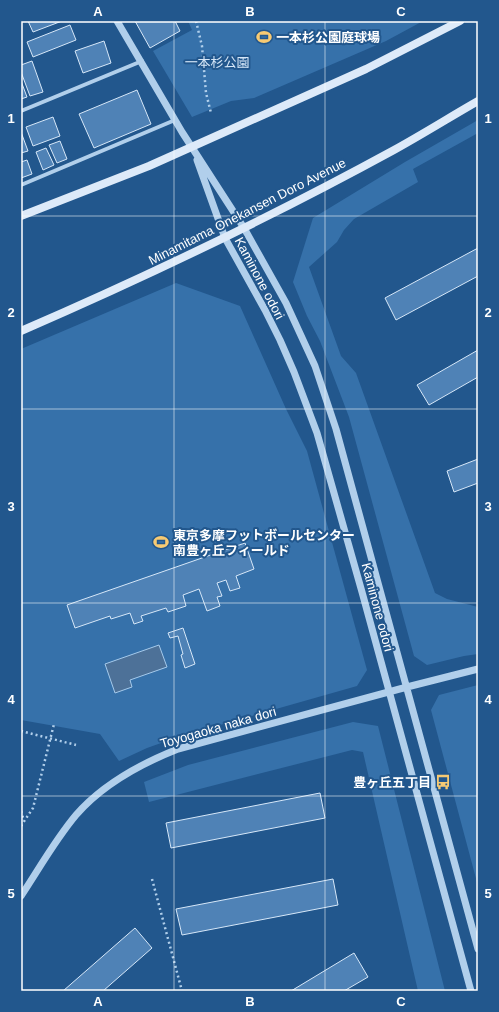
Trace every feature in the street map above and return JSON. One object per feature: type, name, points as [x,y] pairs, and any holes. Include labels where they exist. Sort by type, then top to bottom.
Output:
[{"type":"main road","points":[[21,216],[149,166],[366,69],[460,21]]},
{"type":"main road","name":"Minamitama Onekansen Doro Avenue","points":[[21,331],[109,293],[225,238],[395,150],[478,101]]},
{"type":"street","points":[[117,21],[142,61],[175,120],[192,146]]},
{"type":"street","points":[[21,111],[142,61]]},
{"type":"street","points":[[21,185],[175,120]]},
{"type":"street","name":"Kaminone odori","points":[[192,146],[244,228],[286,303],[314,366],[325,396],[336,429],[478,949]]},
{"type":"street","name":"Kaminone odori","points":[[192,146],[225,238],[265,310],[294,372],[317,433],[471,991]]},
{"type":"street","name":"Toyogaoka naka dori","points":[[21,896],[64,830],[77,814],[108,787],[134,769],[155,758],[178,749],[478,669]]},
{"type":"path","points":[[196,21],[202,46],[206,93],[211,113]]},
{"type":"path","points":[[21,826],[33,808],[54,724]]},
{"type":"path","points":[[21,731],[76,745]]},
{"type":"path","points":[[21,811],[24,821]]},
{"type":"path","points":[[152,879],[182,991]]},
{"type":"green space","name":"一本杉公園","points":[[188,21],[423,21],[386,41],[254,98],[231,101],[192,117],[153,51],[192,30]]},
{"type":"green space","points":[[478,120],[478,133],[413,169],[418,182],[354,219],[344,230],[337,242],[309,267],[341,356],[356,373],[435,593],[447,599],[478,607],[478,654],[427,665],[414,656],[349,417],[320,341],[307,316],[293,282],[313,218]]},
{"type":"green space","name":"東京多摩フットボールセンター 南豊ヶ丘フィールド","points":[[176,283],[240,306],[286,409],[307,451],[367,670],[357,686],[178,737],[147,748],[119,761],[100,734],[21,720],[21,349]]},
{"type":"green space","points":[[478,685],[478,886],[431,710],[439,695]]},
{"type":"green space","points":[[353,722],[378,726],[445,991],[418,991],[363,752],[352,750],[149,802],[144,782],[188,765]]},
{"type":"shaded area","points":[[159,645],[167,667],[130,680],[132,687],[115,693],[105,664]]},
{"type":"building","points":[[28,21],[62,21],[33,32]]},
{"type":"building","points":[[135,21],[175,21],[180,31],[150,48]]},
{"type":"building","points":[[70,25],[76,40],[33,57],[27,42]]},
{"type":"building","points":[[104,41],[111,63],[83,73],[75,51]]},
{"type":"building","points":[[32,61],[43,92],[30,96],[21,72],[21,65]]},
{"type":"building","points":[[21,81],[27,97],[21,99]]},
{"type":"building","points":[[137,90],[151,124],[94,148],[79,114]]},
{"type":"building","points":[[53,117],[60,136],[33,146],[26,127]]},
{"type":"building","points":[[21,132],[28,151],[21,153]]},
{"type":"building","points":[[60,141],[67,159],[57,163],[49,145]]},
{"type":"building","points":[[46,148],[54,165],[43,170],[36,152]]},
{"type":"building","points":[[27,160],[32,174],[21,178],[21,162]]},
{"type":"building","points":[[478,248],[478,276],[396,320],[385,298]]},
{"type":"building","points":[[478,350],[478,377],[429,405],[417,385]]},
{"type":"building","points":[[478,459],[478,483],[454,492],[447,471]]},
{"type":"building","points":[[245,543],[254,569],[236,576],[240,588],[230,591],[226,580],[217,583],[222,596],[217,597],[220,606],[207,611],[199,589],[183,595],[186,606],[168,612],[166,608],[141,616],[143,621],[134,624],[130,613],[111,619],[110,616],[75,628],[67,605]]},
{"type":"building","points":[[183,628],[195,664],[185,668],[178,636],[170,638],[168,633]]},
{"type":"building","points":[[320,793],[325,818],[171,848],[166,823]]},
{"type":"building","points":[[333,879],[338,905],[182,935],[176,909]]},
{"type":"building","points":[[135,928],[152,948],[103,991],[63,991]]},
{"type":"building","points":[[354,953],[368,977],[344,991],[291,991]]},
{"type":"place","name":"一本杉公園庭球場","points":[[264,37]]},
{"type":"place","name":"東京多摩フットボールセンター 南豊ヶ丘フィールド","points":[[161,542]]},
{"type":"place","name":"豊ヶ丘五丁目","points":[[443,782]]}]
